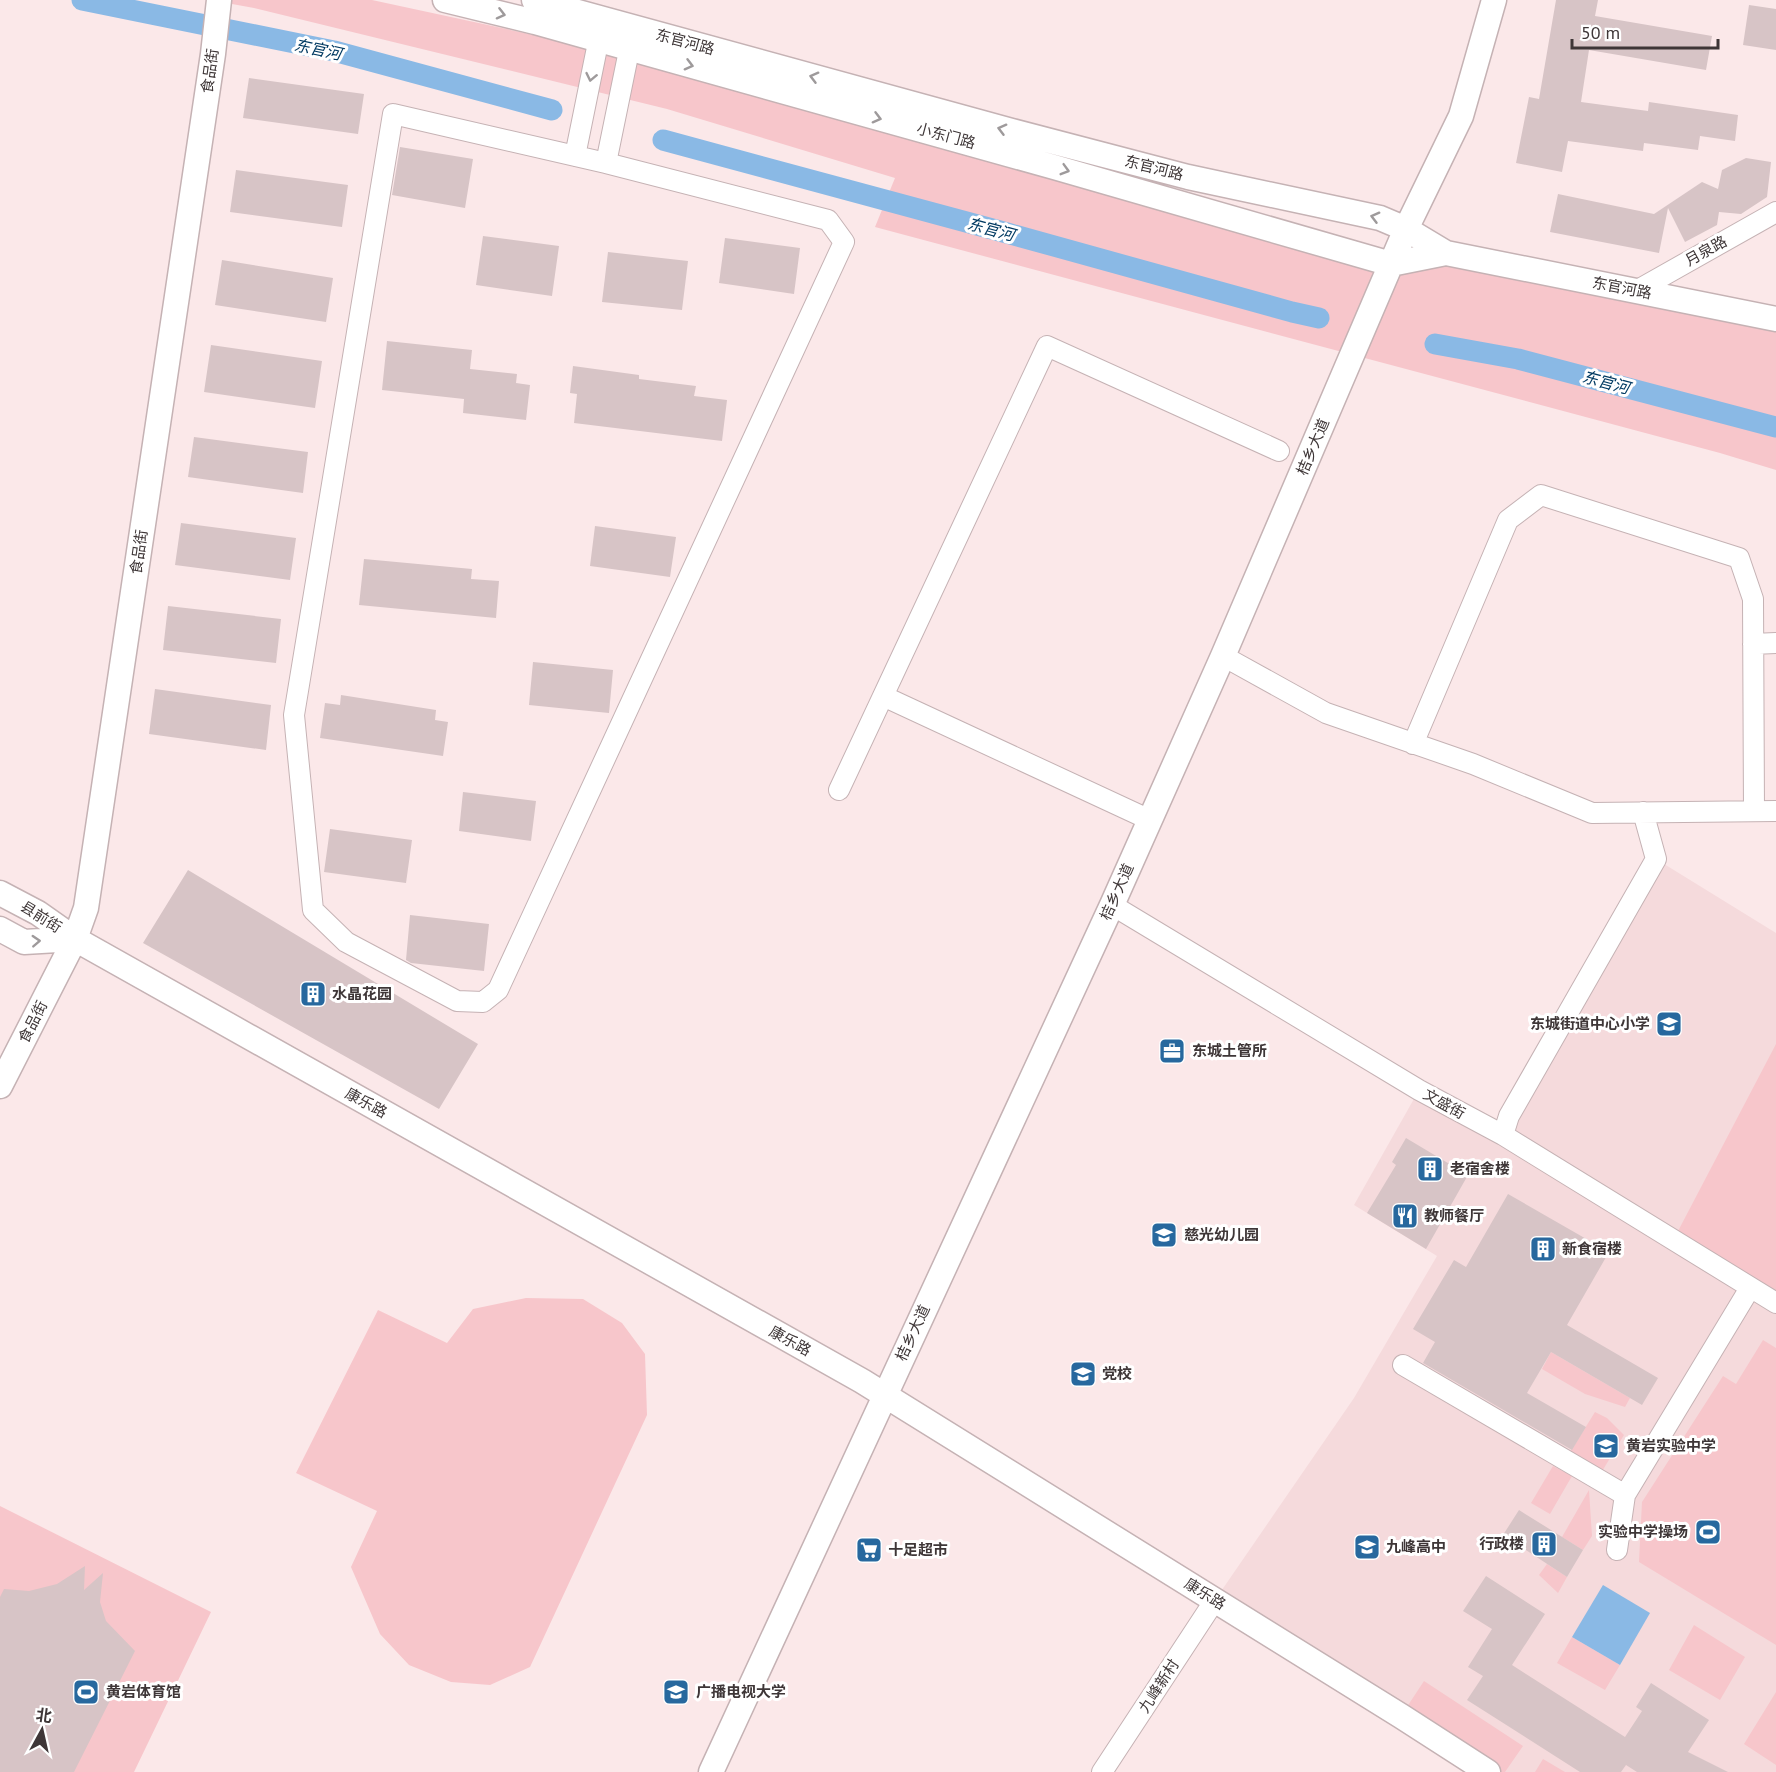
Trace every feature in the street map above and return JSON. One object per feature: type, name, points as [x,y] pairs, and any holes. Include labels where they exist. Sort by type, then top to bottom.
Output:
[{"type":"street","points":[[445,0],[600,30],[575,156]]},
{"type":"street","name":"东官河路","points":[[534,0],[600,30],[1012,131],[1188,177],[1380,218],[1406,229],[1446,253],[1776,319]]},
{"type":"street","name":"桔乡大道","points":[[711,1772],[1112,905],[1223,656],[1406,229],[1461,116],[1494,0]]},
{"type":"street","name":"食品街","points":[[0,1086],[75,939],[86,908],[214,45],[218,4]]},
{"type":"street","points":[[606,163],[632,38]]},
{"type":"street","name":"小东门路","points":[[632,38],[1043,163],[1391,264],[1446,253]]},
{"type":"street","points":[[393,114],[575,156],[828,220],[844,242],[498,990],[483,1002],[457,1001],[346,942],[314,910],[294,715],[393,114]]},
{"type":"street","name":"月泉路","points":[[1636,291],[1776,212]]},
{"type":"street","points":[[838,790],[1047,346],[1279,451]]},
{"type":"street","points":[[1413,744],[1509,520],[1541,495],[1739,558],[1753,599],[1754,811]]},
{"type":"street","points":[[1753,644],[1776,642]]},
{"type":"street","points":[[1223,656],[1326,713],[1473,765],[1592,813],[1776,811]]},
{"type":"street","points":[[883,696],[1150,820]]},
{"type":"street","points":[[1503,1135],[1509,1116],[1656,859],[1643,812]]},
{"type":"street","name":"县前街","points":[[0,893],[38,913],[75,939]]},
{"type":"street","name":"文盛街","points":[[1112,905],[1419,1090],[1503,1135],[1776,1303]]},
{"type":"street","name":"县前街","points":[[0,928],[24,942],[75,939]]},
{"type":"street","name":"康乐路","points":[[75,939],[852,1375],[1488,1772]]},
{"type":"street","points":[[1617,1550],[1625,1495],[1750,1288]]},
{"type":"street","points":[[1403,1365],[1625,1495]]},
{"type":"street","name":"九峰新村","points":[[1102,1772],[1215,1600]]},
{"type":"shaded area","points":[[210,0],[372,0],[571,43],[1333,254],[1446,253],[1776,319],[1776,470],[1720,453],[875,227],[895,178],[667,109],[254,8]]},
{"type":"shaded area","name":"黄岩实验中学","points":[[1656,859],[1776,933],[1776,1772],[1490,1772],[1215,1600],[1354,1398],[1437,1256],[1354,1205],[1419,1090],[1502,1135]]},
{"type":"shaded area","points":[[1776,1044],[1776,1292],[1677,1233]]},
{"type":"shaded area","points":[[526,1298],[583,1299],[622,1323],[645,1354],[647,1415],[530,1667],[490,1685],[451,1682],[409,1665],[380,1634],[351,1567],[377,1511],[296,1473],[378,1310],[447,1343],[473,1309]]},
{"type":"shaded area","name":"实验中学操场","points":[[1763,1340],[1776,1348],[1776,1645],[1639,1562],[1642,1502],[1723,1376],[1736,1384]]},
{"type":"shaded area","points":[[1551,1352],[1630,1398],[1625,1407],[1585,1394],[1542,1369]]},
{"type":"shaded area","points":[[1595,1412],[1607,1418],[1624,1435],[1601,1473],[1569,1454]]},
{"type":"shaded area","points":[[1553,1466],[1572,1476],[1550,1514],[1531,1503]]},
{"type":"shaded area","points":[[1589,1490],[1592,1536],[1583,1550],[1562,1537]]},
{"type":"shaded area","name":"黄岩体育馆","points":[[0,1506],[211,1612],[134,1772],[0,1772]]},
{"type":"shaded area","points":[[1547,1564],[1567,1577],[1558,1593],[1539,1575]]},
{"type":"shaded area","points":[[1694,1625],[1745,1657],[1720,1700],[1669,1670]]},
{"type":"shaded area","points":[[1572,1637],[1620,1665],[1605,1690],[1557,1663]]},
{"type":"shaded area","points":[[1424,1681],[1523,1746],[1505,1772],[1488,1772],[1401,1716]]},
{"type":"shaded area","points":[[1776,1692],[1776,1765],[1744,1744]]},
{"type":"shaded area","points":[[1543,1759],[1565,1772],[1535,1772]]},
{"type":"water","points":[[1603,1585],[1650,1613],[1620,1665],[1572,1637]]},
{"type":"building","points":[[1556,0],[1598,0],[1595,16],[1712,36],[1706,70],[1589,50],[1581,102],[1648,111],[1649,102],[1738,115],[1735,141],[1700,136],[1698,150],[1644,143],[1643,151],[1568,141],[1562,172],[1516,163],[1529,97],[1539,99]]},
{"type":"building","points":[[1749,5],[1776,9],[1776,50],[1743,45]]},
{"type":"building","points":[[249,78],[364,94],[358,134],[243,118]]},
{"type":"building","points":[[400,147],[473,159],[465,208],[392,195]]},
{"type":"building","points":[[1746,158],[1771,162],[1767,197],[1741,214],[1719,212],[1717,225],[1685,242],[1668,208],[1659,253],[1550,232],[1558,194],[1654,214],[1702,182],[1718,189],[1722,170]]},
{"type":"building","points":[[236,170],[348,185],[342,227],[230,212]]},
{"type":"building","points":[[483,236],[559,246],[552,296],[476,285]]},
{"type":"building","points":[[725,238],[800,248],[794,294],[719,283]]},
{"type":"building","points":[[608,252],[688,261],[682,310],[602,302]]},
{"type":"building","points":[[222,260],[333,278],[326,322],[215,305]]},
{"type":"building","points":[[387,341],[472,350],[470,369],[517,374],[516,383],[530,385],[526,420],[463,413],[464,399],[382,390]]},
{"type":"building","points":[[211,345],[322,361],[315,408],[204,392]]},
{"type":"building","points":[[573,366],[639,375],[639,379],[696,386],[694,396],[727,400],[722,441],[574,423],[577,394],[570,393]]},
{"type":"building","points":[[194,437],[308,452],[303,493],[188,477]]},
{"type":"building","points":[[181,523],[296,538],[290,580],[175,565]]},
{"type":"building","points":[[595,526],[676,537],[670,577],[590,566]]},
{"type":"building","points":[[364,559],[472,569],[471,579],[499,581],[496,618],[359,605]]},
{"type":"building","points":[[168,606],[281,619],[276,663],[163,650]]},
{"type":"building","points":[[533,662],[613,670],[609,713],[529,705]]},
{"type":"building","points":[[155,689],[271,705],[266,750],[149,734]]},
{"type":"building","points":[[341,695],[436,710],[435,720],[448,722],[443,756],[320,738],[325,703],[340,705]]},
{"type":"building","points":[[463,792],[536,801],[531,841],[459,831]]},
{"type":"building","points":[[330,829],[412,840],[406,883],[324,872]]},
{"type":"building","name":"水晶花园","points":[[188,870],[478,1044],[439,1109],[143,943]]},
{"type":"building","points":[[410,915],[489,924],[484,971],[411,963],[406,960]]},
{"type":"building","points":[[1406,1138],[1468,1175],[1426,1249],[1367,1213],[1396,1165],[1392,1162]]},
{"type":"building","points":[[1508,1194],[1609,1252],[1567,1325],[1658,1378],[1642,1405],[1551,1352],[1527,1393],[1586,1427],[1572,1450],[1423,1363],[1435,1342],[1413,1329],[1454,1260],[1466,1267]]},
{"type":"building","name":"行政楼","points":[[1519,1510],[1583,1550],[1567,1577],[1503,1535]]},
{"type":"building","points":[[85,1566],[84,1590],[103,1573],[100,1602],[106,1621],[135,1651],[74,1772],[0,1772],[0,1597],[4,1589],[29,1591],[57,1584]]},
{"type":"building","points":[[1486,1576],[1545,1614],[1512,1665],[1625,1737],[1642,1711],[1636,1707],[1651,1683],[1709,1720],[1688,1752],[1728,1772],[1637,1772],[1626,1765],[1621,1772],[1580,1772],[1467,1700],[1483,1676],[1468,1667],[1492,1629],[1463,1611]]},
{"type":"waterway","name":"东官河","points":[[82,0],[334,51],[552,110]]},
{"type":"waterway","name":"东官河","points":[[663,140],[1319,318]]},
{"type":"waterway","name":"东官河","points":[[1435,344],[1518,359],[1776,427]]},
{"type":"place","name":"水晶花园","points":[[313,994]]},
{"type":"place","name":"东城街道中心小学","points":[[1669,1024]]},
{"type":"place","name":"东城土管所","points":[[1172,1051]]},
{"type":"place","name":"老宿舍楼","points":[[1430,1169]]},
{"type":"place","name":"教师餐厅","points":[[1405,1216]]},
{"type":"place","name":"慈光幼儿园","points":[[1164,1235]]},
{"type":"place","name":"新食宿楼","points":[[1543,1249]]},
{"type":"place","name":"党校","points":[[1083,1374]]},
{"type":"place","name":"黄岩实验中学","points":[[1606,1446]]},
{"type":"place","name":"实验中学操场","points":[[1708,1532]]},
{"type":"place","name":"行政楼","points":[[1544,1544]]},
{"type":"place","name":"九峰高中","points":[[1367,1547]]},
{"type":"place","name":"十足超市","points":[[869,1550]]},
{"type":"place","name":"黄岩体育馆","points":[[86,1692]]},
{"type":"place","name":"广播电视大学","points":[[676,1692]]}]
